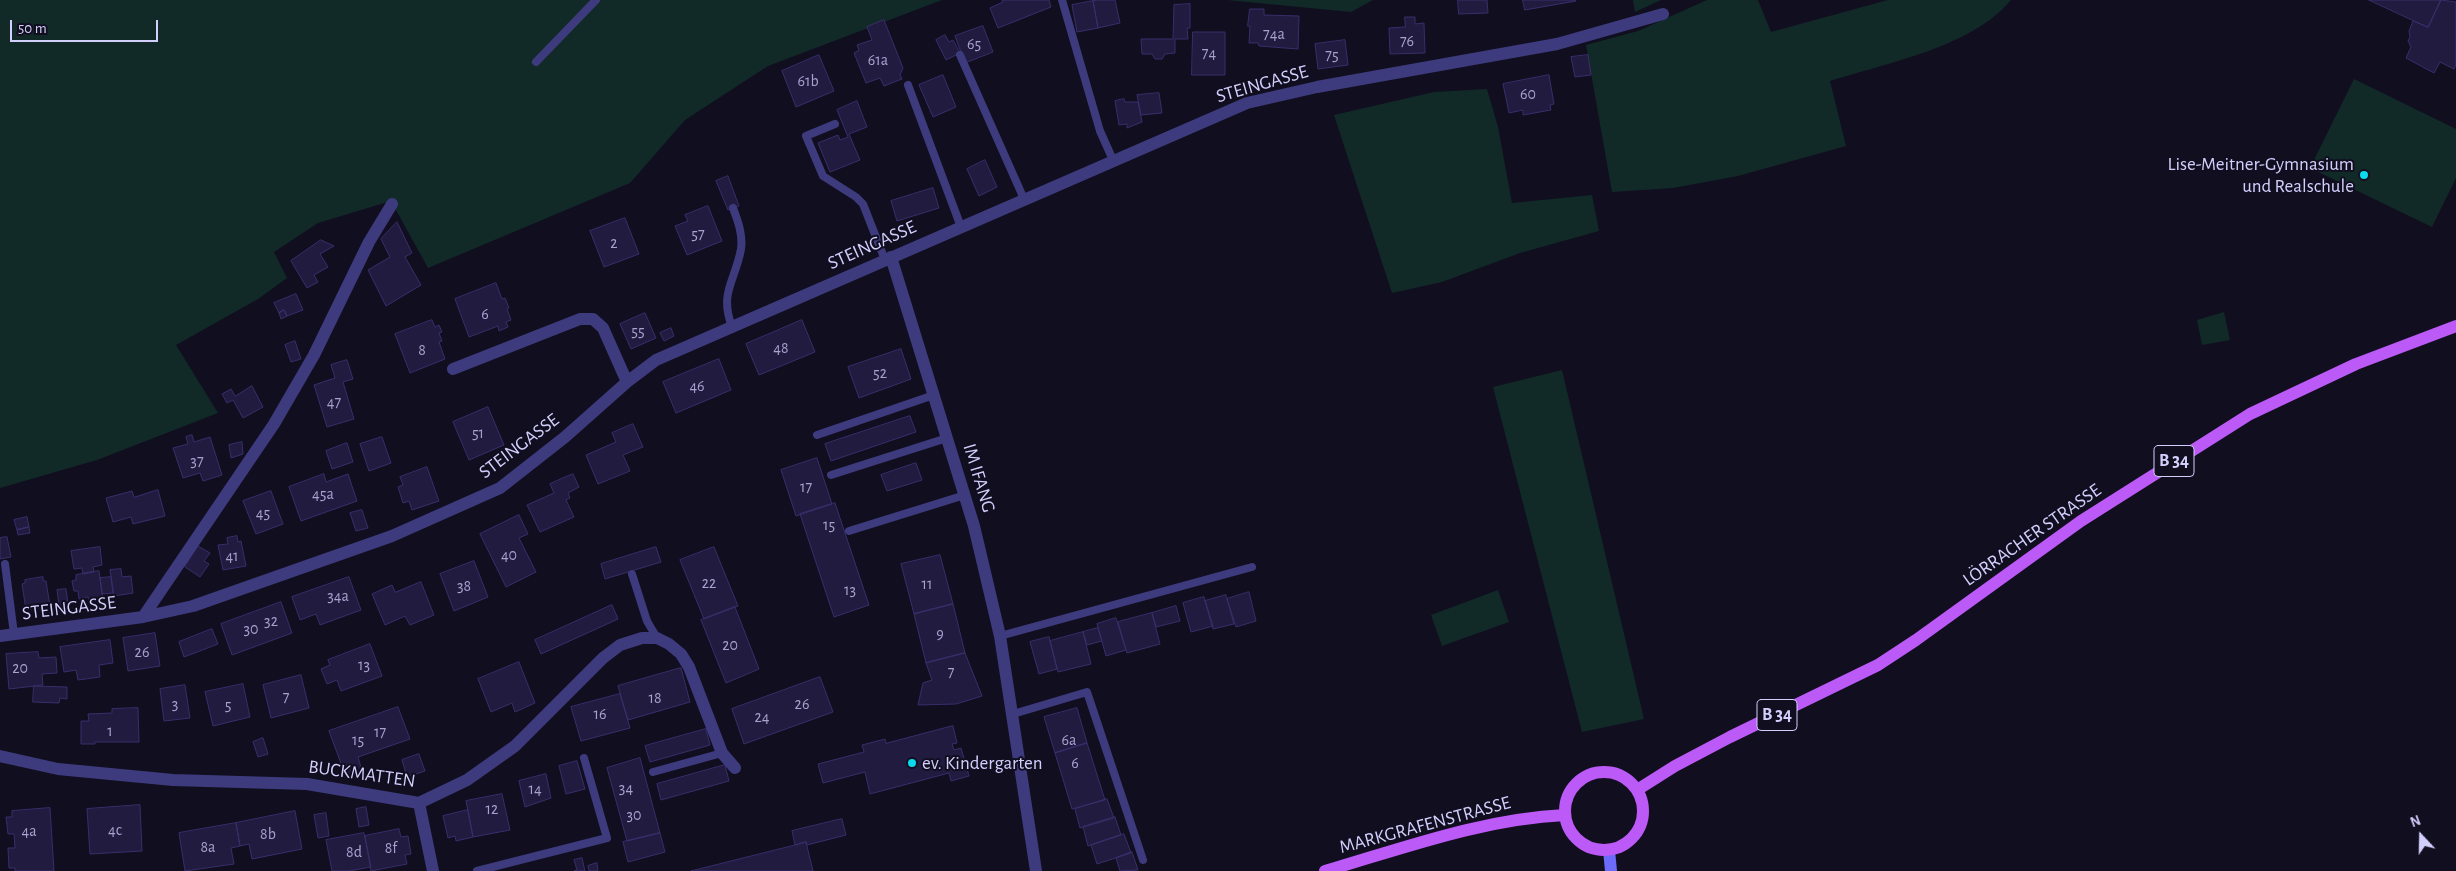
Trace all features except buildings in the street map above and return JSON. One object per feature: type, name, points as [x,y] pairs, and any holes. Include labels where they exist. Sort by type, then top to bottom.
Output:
[{"type":"main road","name":"LÖRRACHER STRASSE","points":[[1637,790],[1675,766],[1730,737],[1878,665],[1916,640],[2081,521],[2250,414],[2356,364],[2456,326]]},
{"type":"main road","points":[[1597,772],[1620,775],[1637,790],[1643,808],[1639,828],[1627,843],[1609,850],[1596,849],[1580,841],[1568,826],[1565,814],[1566,803],[1573,787],[1586,776],[1597,772]]},
{"type":"main road","name":"MARKGRAFENSTRASSE","points":[[1325,871],[1480,826],[1537,816],[1565,814]]},
{"type":"street","name":"STEINGASSE","points":[[0,636],[143,617],[193,606],[383,539],[500,488],[566,436],[627,382],[656,360],[1247,103],[1317,87],[1557,44],[1663,14]]},
{"type":"street","name":"STEINGASSE","points":[[143,617],[274,424],[314,355],[368,242],[392,204]]},
{"type":"street","name":"IM IFANG","points":[[888,259],[934,394],[965,495],[1000,636],[1036,871]]},
{"type":"street","points":[[453,369],[580,319],[594,319],[603,328],[627,382]]},
{"type":"street","name":"BUCKMATTEN","points":[[0,756],[58,769],[173,780],[307,784],[419,803],[458,785],[515,746],[603,658],[620,644],[642,638],[657,638]]},
{"type":"street","points":[[657,638],[669,644],[681,654],[689,667],[722,753],[735,768]]},
{"type":"street","points":[[419,803],[433,871]]},
{"type":"street","points":[[1609,850],[1611,871]]},
{"type":"lane","points":[[536,62],[596,0]]},
{"type":"lane","points":[[1062,0],[1094,112],[1113,160]]},
{"type":"lane","points":[[960,55],[1024,199]]},
{"type":"lane","points":[[908,85],[962,227]]},
{"type":"lane","points":[[835,124],[806,136],[823,176],[864,204],[888,259]]},
{"type":"lane","points":[[732,327],[726,311],[726,300],[741,249],[741,238],[733,208]]},
{"type":"lane","points":[[818,435],[934,394]]},
{"type":"lane","points":[[831,475],[948,438]]},
{"type":"lane","points":[[849,531],[965,495]]},
{"type":"lane","points":[[5,564],[14,634]]},
{"type":"lane","points":[[1000,636],[1252,567]]},
{"type":"lane","points":[[632,574],[647,621],[657,638]]},
{"type":"lane","points":[[1013,714],[1087,692],[1143,860]]},
{"type":"lane","points":[[653,772],[722,753]]},
{"type":"lane","points":[[477,871],[607,838],[584,758]]},
{"type":"green space","points":[[0,0],[942,0],[768,66],[685,120],[630,183],[428,268],[391,201],[318,223],[274,252],[287,278],[258,299],[176,345],[218,413],[97,460],[0,488]]},
{"type":"green space","points":[[1227,0],[1373,0],[1351,12]]},
{"type":"green space","points":[[1633,0],[1661,0],[1635,12]]},
{"type":"green space","points":[[1707,0],[1758,0],[1771,32],[1888,0],[2011,0],[1994,16],[1952,42],[1902,60],[1830,81],[1846,146],[1738,176],[1673,188],[1612,192],[1586,45],[1638,31]]},
{"type":"green space","points":[[2354,79],[2456,129],[2456,178],[2432,227],[2310,168]]},
{"type":"green space","points":[[1487,89],[1498,127],[1512,203],[1592,195],[1599,231],[1520,253],[1442,282],[1392,293],[1334,115],[1434,92]]},
{"type":"green space","points":[[2224,312],[2230,340],[2202,345],[2197,320]]},
{"type":"green space","points":[[1562,370],[1644,719],[1582,732],[1493,387]]},
{"type":"green space","points":[[1498,590],[1509,622],[1442,646],[1431,615]]},
{"type":"place","name":"Lise-Meitner-Gymnasium und Realschule","points":[[2364,175]]},
{"type":"place","name":"ev. Kindergarten","points":[[912,763]]}]
